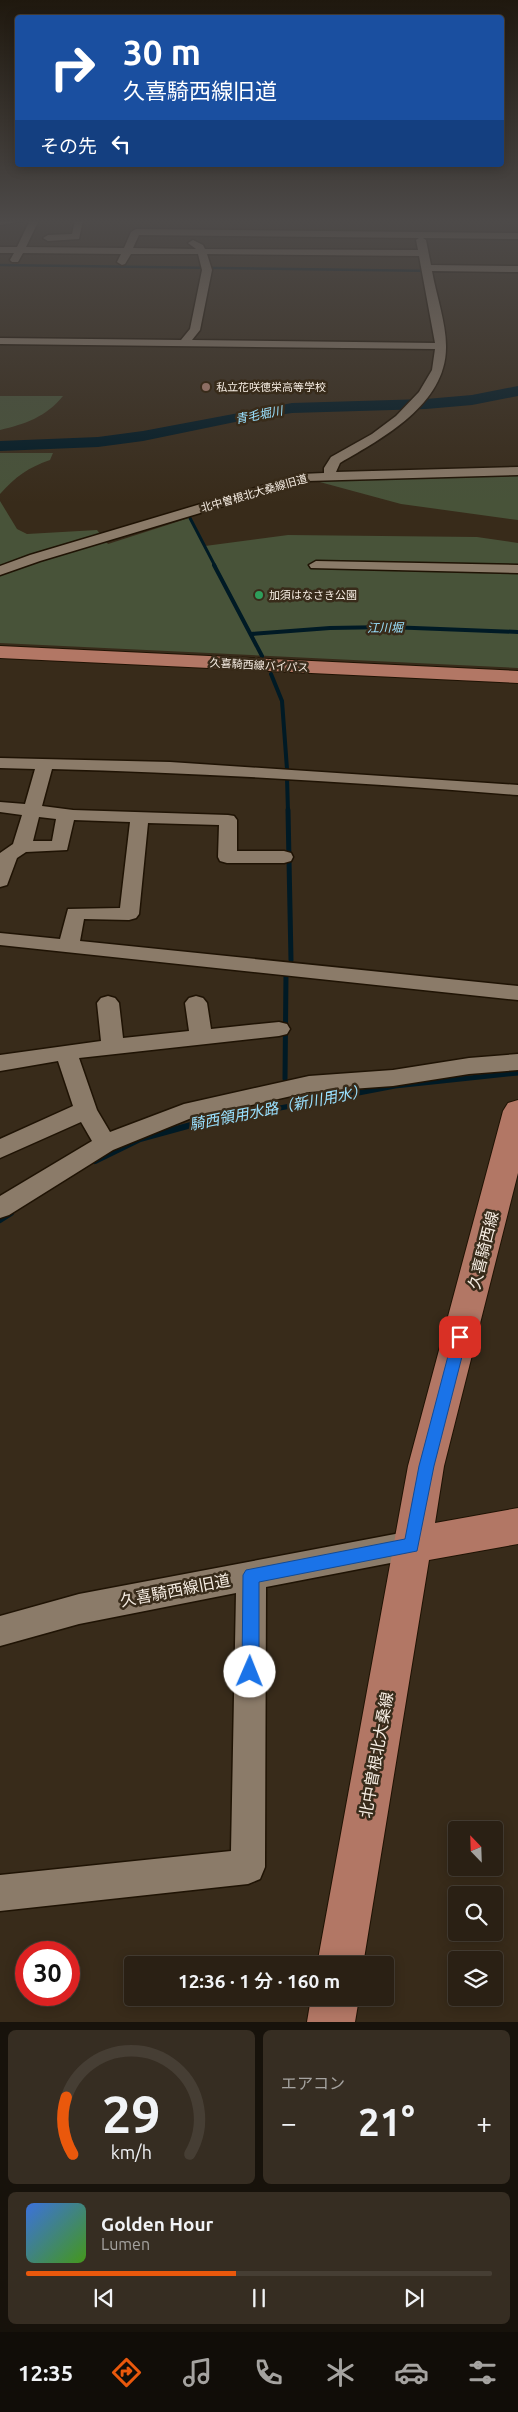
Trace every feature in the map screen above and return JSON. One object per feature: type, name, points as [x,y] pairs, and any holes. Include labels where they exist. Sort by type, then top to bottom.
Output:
[{"type":"main road","name":"久喜騎西線バイパス","points":[[0,652],[518,677]]},
{"type":"main road","name":"久喜騎西線","points":[[411,1545],[426,1466],[476,1280],[518,1111]]},
{"type":"main road","points":[[411,1545],[518,1526]]},
{"type":"main road","name":"北中曽根北大桑線","points":[[342,1956],[411,1545]]},
{"type":"main road","points":[[331,2022],[334,2006]]},
{"type":"street","points":[[184,343],[195,330],[198,314]]},
{"type":"street","points":[[330,475],[330,468],[335,460],[376,437],[410,410],[424,394],[438,370],[441,346],[435,314]]},
{"type":"street","points":[[0,341],[441,346]]},
{"type":"street","name":"北中曽根北大桑線旧道","points":[[0,571],[35,558],[295,479],[330,475],[518,471]]},
{"type":"street","points":[[316,565],[518,569]]},
{"type":"street","points":[[0,763],[45,763],[378,779],[518,790]]},
{"type":"street","points":[[22,848],[45,763]]},
{"type":"street","points":[[0,807],[66,814],[228,820],[227,857],[284,857]]},
{"type":"street","points":[[0,881],[8,855],[22,848],[60,846],[66,814]]},
{"type":"street","points":[[69,946],[75,914],[129,914],[140,817]]},
{"type":"street","points":[[0,938],[518,993]]},
{"type":"street","points":[[108,1003],[113,1047]]},
{"type":"street","points":[[196,1003],[201,1037]]},
{"type":"street","points":[[0,1063],[66,1052],[279,1029]]},
{"type":"street","points":[[66,1052],[86,1110],[105,1144]]},
{"type":"street","points":[[0,1208],[105,1144],[184,1112],[309,1084],[357,1079],[393,1078],[469,1066],[518,1062]]},
{"type":"street","points":[[0,1149],[86,1110]]},
{"type":"street","name":"久喜騎西線旧道","points":[[0,1631],[79,1609],[411,1545]]},
{"type":"street","points":[[0,1893],[248,1867],[251,1575]]},
{"type":"green space","points":[[0,396],[63,396],[34,419],[0,430]]},
{"type":"green space","points":[[0,453],[53,453],[50,460],[23,473],[0,494]]},
{"type":"green space","points":[[518,476],[518,520],[401,504],[316,481]]},
{"type":"green space","name":"加須はなさき公園","points":[[0,501],[17,529],[27,534],[97,530],[108,544],[189,518],[205,546],[288,535],[477,537],[518,543],[518,668],[0,643]]},
{"type":"waterway","name":"青毛堀川","points":[[0,446],[98,442],[143,436],[240,416],[292,408],[426,404],[472,400],[518,391]]},
{"type":"waterway","points":[[190,518],[215,566]]},
{"type":"waterway","points":[[214,565],[262,656]]},
{"type":"waterway","name":"江川堀","points":[[251,634],[330,628],[389,627],[518,632]]},
{"type":"waterway","points":[[271,674],[282,701],[287,769]]},
{"type":"waterway","points":[[287,778],[288,812]]},
{"type":"waterway","points":[[288,810],[291,960]]},
{"type":"waterway","points":[[285,1079],[286,974]]},
{"type":"waterway","name":"騎西領用水路（新川用水）","points":[[198,1123],[232,1114],[280,1108],[395,1086],[518,1073]]},
{"type":"waterway","name":"騎西領用水路（新川用水）","points":[[95,1161],[140,1139],[202,1122]]},
{"type":"waterway","name":"騎西領用水路（新川用水）","points":[[0,1220],[11,1213]]},
{"type":"place","name":"私立花咲徳栄高等学校","points":[[206,387]]},
{"type":"place","name":"加須はなさき公園","points":[[259,595]]},
{"type":"route","points":[[250,1672],[251,1575],[411,1545],[426,1466],[460,1337]]}]
